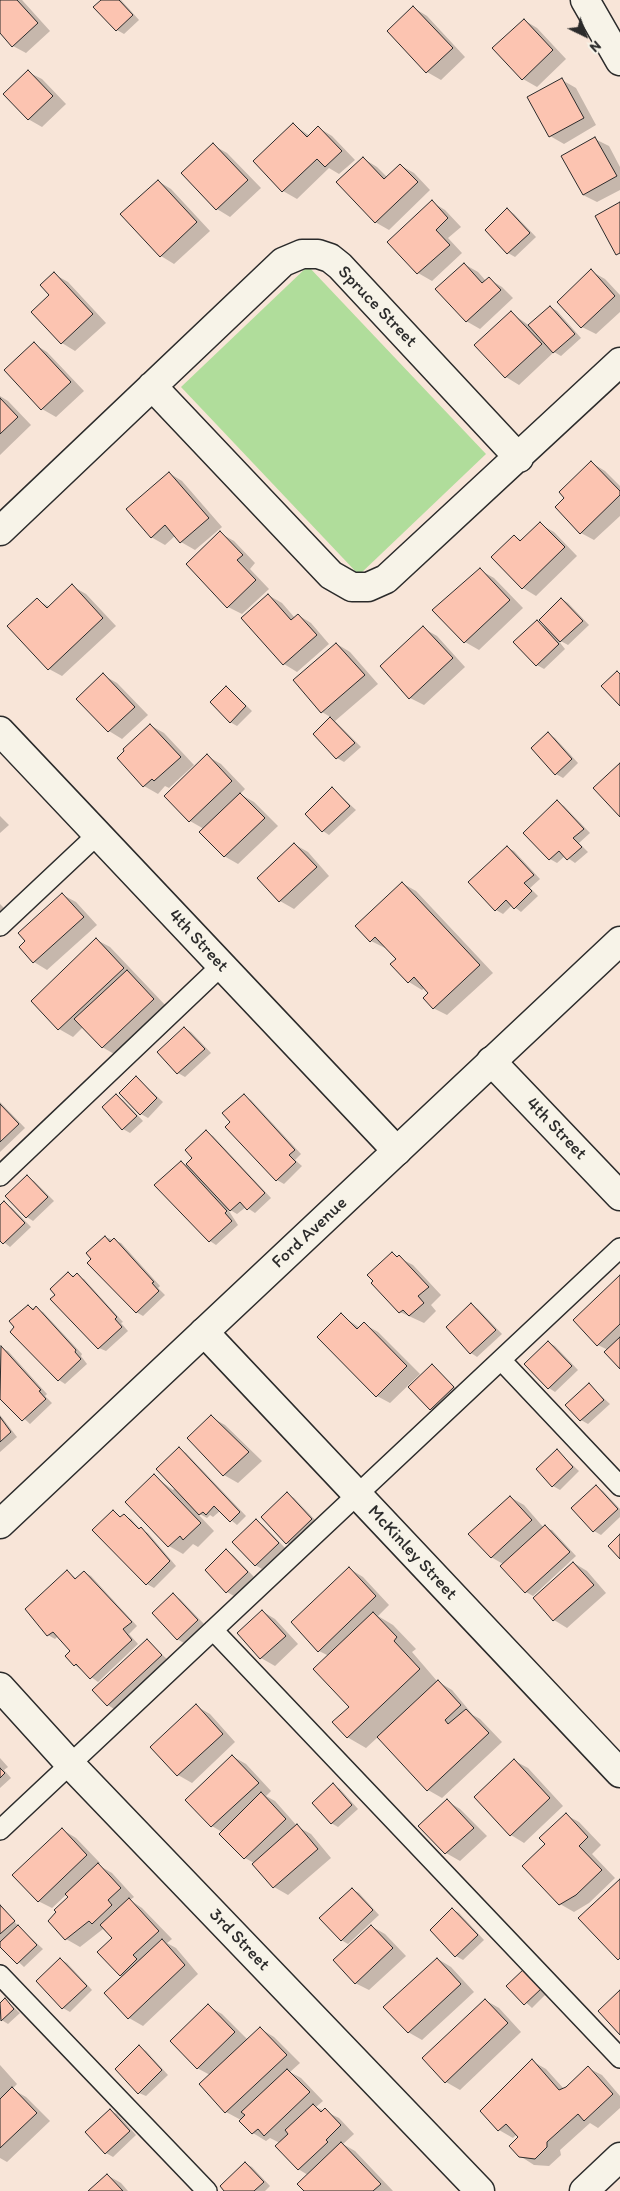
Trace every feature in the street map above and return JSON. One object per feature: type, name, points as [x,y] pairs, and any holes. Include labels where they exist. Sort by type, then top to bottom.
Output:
[{"type":"street","points":[[587,1],[620,61]]},
{"type":"street","name":"Spruce Street","points":[[0,531],[283,262],[302,254],[318,254],[330,258],[340,266],[519,458]]},
{"type":"street","points":[[152,386],[331,575],[352,587],[368,587],[386,579],[519,458],[620,362]]},
{"type":"street","name":"4th Street","points":[[0,731],[397,1151]]},
{"type":"street","name":"Ford Avenue","points":[[0,1524],[620,940]]},
{"type":"street","name":"4th Street","points":[[491,1061],[620,1196]]},
{"type":"street","name":"McKinley Street","points":[[204,1332],[620,1773]]},
{"type":"street","name":"3rd Street","points":[[0,1687],[70,1764],[480,2191]]},
{"type":"street","points":[[584,2191],[620,2157]]},
{"type":"lane","points":[[0,926],[98,834]]},
{"type":"lane","points":[[0,1176],[222,966]]},
{"type":"lane","points":[[0,1830],[620,1248]]},
{"type":"lane","points":[[501,1360],[620,1486]]},
{"type":"lane","points":[[212,1630],[620,2058]]},
{"type":"lane","points":[[0,1975],[207,2191]]},
{"type":"green space","points":[[308,266],[486,454],[359,575],[181,387]]},
{"type":"building","points":[[0,0],[17,0],[38,23],[12,47],[0,33]]},
{"type":"building","points":[[101,0],[119,0],[133,15],[116,31],[93,7]]},
{"type":"building","points":[[413,6],[453,48],[426,73],[387,31]]},
{"type":"building","points":[[524,19],[553,50],[522,80],[492,48]]},
{"type":"building","points":[[28,70],[53,96],[28,120],[3,94]]},
{"type":"building","points":[[562,78],[584,118],[549,137],[527,97]]},
{"type":"building","points":[[293,123],[307,137],[318,126],[342,151],[325,167],[317,159],[282,192],[253,161]]},
{"type":"building","points":[[595,137],[617,176],[583,195],[561,156]]},
{"type":"building","points":[[213,143],[248,180],[216,210],[181,173]]},
{"type":"building","points":[[363,157],[384,179],[400,164],[418,182],[375,223],[336,182]]},
{"type":"building","points":[[158,180],[197,222],[160,257],[120,214]]},
{"type":"building","points":[[432,200],[448,218],[436,230],[450,245],[417,274],[387,242]]},
{"type":"building","points":[[620,202],[620,253],[616,255],[595,216]]},
{"type":"building","points":[[507,208],[530,233],[507,254],[485,230]]},
{"type":"building","points":[[464,263],[482,283],[489,277],[501,290],[466,322],[435,289]]},
{"type":"building","points":[[591,269],[615,296],[581,328],[557,302]]},
{"type":"building","points":[[54,272],[93,314],[61,344],[31,312],[49,295],[40,285]]},
{"type":"building","points":[[550,306],[575,334],[553,353],[528,325]]},
{"type":"building","points":[[511,311],[542,344],[505,378],[474,345]]},
{"type":"building","points":[[34,342],[71,382],[41,410],[4,370]]},
{"type":"building","points":[[0,398],[18,417],[0,434]]},
{"type":"building","points":[[591,461],[620,491],[620,495],[580,534],[555,507],[564,498],[559,492]]},
{"type":"building","points":[[169,472],[209,518],[180,543],[165,525],[151,538],[126,509]]},
{"type":"building","points":[[540,522],[565,547],[522,589],[491,557],[514,535],[520,541]]},
{"type":"building","points":[[220,531],[243,555],[237,560],[256,580],[227,608],[186,564]]},
{"type":"building","points":[[480,568],[510,600],[464,643],[432,610]]},
{"type":"building","points":[[72,584],[103,618],[48,670],[7,626],[37,598],[47,608]]},
{"type":"building","points":[[268,594],[291,620],[298,614],[317,635],[283,665],[241,618]]},
{"type":"building","points":[[561,598],[583,621],[560,642],[539,620]]},
{"type":"building","points":[[537,620],[559,644],[536,666],[513,642]]},
{"type":"building","points":[[423,626],[453,658],[409,699],[380,666]]},
{"type":"building","points":[[336,643],[365,675],[321,713],[293,680]]},
{"type":"building","points":[[617,671],[620,674],[620,706],[601,686]]},
{"type":"building","points":[[103,673],[135,707],[108,732],[76,699]]},
{"type":"building","points":[[226,686],[246,706],[230,723],[210,702]]},
{"type":"building","points":[[330,717],[355,743],[336,759],[313,734]]},
{"type":"building","points":[[150,724],[181,757],[154,781],[152,779],[143,787],[117,758],[124,751],[123,749]]},
{"type":"building","points":[[548,732],[572,759],[555,775],[531,748]]},
{"type":"building","points":[[207,754],[232,781],[189,822],[164,796]]},
{"type":"building","points":[[620,763],[620,817],[593,788]]},
{"type":"building","points":[[332,787],[350,806],[322,832],[305,814]]},
{"type":"building","points":[[240,793],[265,818],[224,857],[199,832]]},
{"type":"building","points":[[557,800],[584,829],[573,838],[582,847],[567,860],[559,851],[549,860],[523,833]]},
{"type":"building","points":[[294,843],[317,867],[279,902],[257,878]]},
{"type":"building","points":[[507,846],[534,875],[524,883],[532,891],[514,909],[506,900],[495,911],[468,882]]},
{"type":"building","points":[[402,882],[480,965],[433,1009],[423,998],[428,993],[414,977],[408,983],[390,964],[396,959],[375,937],[370,942],[355,926]]},
{"type":"building","points":[[62,893],[84,917],[33,963],[19,947],[25,941],[18,933]]},
{"type":"building","points":[[96,938],[124,968],[58,1030],[31,1001]]},
{"type":"building","points":[[127,970],[154,999],[102,1048],[74,1019]]},
{"type":"building","points":[[184,1027],[205,1049],[177,1074],[157,1052]]},
{"type":"building","points":[[136,1076],[157,1098],[140,1115],[119,1093]]},
{"type":"building","points":[[116,1094],[137,1116],[122,1130],[102,1107]]},
{"type":"building","points":[[244,1094],[295,1150],[289,1155],[296,1162],[276,1181],[225,1127],[230,1122],[222,1113]]},
{"type":"building","points":[[0,1104],[19,1124],[0,1142]]},
{"type":"building","points":[[206,1130],[265,1193],[247,1210],[240,1202],[230,1211],[186,1164],[192,1158],[185,1150]]},
{"type":"building","points":[[181,1161],[227,1211],[225,1213],[232,1221],[209,1242],[154,1185]]},
{"type":"building","points":[[27,1175],[48,1197],[26,1218],[5,1196]]},
{"type":"building","points":[[4,1201],[25,1223],[3,1244],[0,1241],[0,1205]]},
{"type":"building","points":[[105,1236],[110,1242],[114,1238],[154,1282],[152,1283],[159,1291],[136,1313],[87,1263],[91,1259],[86,1253]]},
{"type":"building","points":[[392,1252],[397,1257],[399,1255],[429,1287],[418,1296],[424,1303],[409,1316],[403,1310],[399,1313],[371,1283],[373,1281],[367,1275]]},
{"type":"building","points":[[68,1272],[73,1277],[77,1273],[117,1317],[115,1319],[122,1327],[98,1349],[50,1299],[55,1295],[50,1289]]},
{"type":"building","points":[[620,1275],[620,1324],[597,1346],[573,1320]]},
{"type":"building","points":[[471,1303],[496,1330],[470,1354],[446,1327]]},
{"type":"building","points":[[28,1305],[33,1310],[36,1306],[76,1350],[75,1352],[81,1359],[58,1381],[10,1332],[14,1327],[9,1321]]},
{"type":"building","points":[[341,1313],[357,1329],[364,1322],[407,1366],[376,1397],[317,1337]]},
{"type":"building","points":[[620,1337],[620,1369],[604,1352]]},
{"type":"building","points":[[548,1341],[572,1366],[548,1389],[524,1364]]},
{"type":"building","points":[[1,1346],[41,1390],[39,1391],[46,1399],[22,1421],[0,1399]]},
{"type":"building","points":[[432,1364],[454,1387],[430,1410],[408,1387]]},
{"type":"building","points":[[589,1383],[604,1400],[580,1421],[565,1405]]},
{"type":"building","points":[[211,1415],[249,1452],[223,1476],[187,1438]]},
{"type":"building","points":[[0,1417],[11,1432],[0,1442]]},
{"type":"building","points":[[179,1447],[240,1512],[230,1522],[214,1506],[206,1515],[203,1512],[199,1515],[156,1469]]},
{"type":"building","points":[[557,1449],[573,1467],[552,1487],[536,1469]]},
{"type":"building","points":[[154,1474],[201,1523],[183,1540],[180,1536],[168,1547],[125,1502]]},
{"type":"building","points":[[596,1485],[618,1509],[593,1532],[571,1508]]},
{"type":"building","points":[[287,1492],[312,1519],[286,1544],[261,1517]]},
{"type":"building","points":[[510,1496],[532,1520],[491,1558],[468,1534]]},
{"type":"building","points":[[113,1510],[120,1517],[124,1514],[139,1529],[141,1527],[170,1561],[146,1585],[92,1530]]},
{"type":"building","points":[[256,1519],[279,1543],[255,1566],[232,1542]]},
{"type":"building","points":[[545,1525],[570,1552],[525,1593],[500,1566]]},
{"type":"building","points":[[620,1534],[620,1559],[608,1546]]},
{"type":"building","points":[[226,1549],[248,1572],[226,1593],[205,1570]]},
{"type":"building","points":[[573,1562],[594,1585],[553,1621],[533,1598]]},
{"type":"building","points":[[349,1567],[376,1596],[318,1652],[291,1622]]},
{"type":"building","points":[[67,1570],[75,1579],[84,1571],[132,1622],[123,1629],[132,1640],[90,1679],[76,1664],[74,1666],[65,1656],[70,1651],[53,1632],[47,1636],[25,1609]]},
{"type":"building","points":[[173,1593],[198,1620],[177,1640],[152,1613]]},
{"type":"building","points":[[262,1610],[286,1636],[260,1659],[237,1633]]},
{"type":"building","points":[[373,1612],[397,1637],[394,1641],[420,1669],[347,1738],[332,1722],[349,1707],[313,1669]]},
{"type":"building","points":[[147,1639],[162,1655],[107,1706],[92,1690]]},
{"type":"building","points":[[438,1680],[461,1705],[445,1720],[448,1724],[466,1709],[489,1733],[427,1791],[377,1737]]},
{"type":"building","points":[[196,1704],[223,1734],[177,1776],[150,1747]]},
{"type":"building","points":[[232,1755],[259,1783],[211,1827],[185,1800]]},
{"type":"building","points":[[514,1759],[550,1798],[510,1836],[474,1797]]},
{"type":"building","points":[[0,1768],[5,1773],[0,1778]]},
{"type":"building","points":[[333,1783],[352,1805],[331,1824],[312,1803]]},
{"type":"building","points":[[261,1792],[286,1819],[244,1859],[219,1834]]},
{"type":"building","points":[[447,1799],[474,1828],[445,1854],[418,1826]]},
{"type":"building","points":[[566,1813],[588,1837],[579,1846],[602,1870],[576,1895],[559,1905],[522,1866],[545,1844],[539,1838]]},
{"type":"building","points":[[297,1824],[318,1849],[273,1888],[252,1864]]},
{"type":"building","points":[[62,1828],[87,1855],[38,1902],[12,1875]]},
{"type":"building","points":[[98,1863],[121,1888],[108,1900],[112,1905],[92,1924],[89,1921],[65,1940],[48,1921],[56,1912],[54,1910],[68,1897],[65,1894]]},
{"type":"building","points":[[620,1879],[620,1958],[618,1960],[578,1918]]},
{"type":"building","points":[[352,1888],[373,1910],[341,1941],[319,1918]]},
{"type":"building","points":[[129,1898],[159,1931],[133,1955],[137,1959],[120,1976],[97,1952],[112,1938],[100,1925]]},
{"type":"building","points":[[0,1905],[15,1921],[0,1934]]},
{"type":"building","points":[[452,1908],[478,1935],[455,1957],[430,1930]]},
{"type":"building","points":[[18,1925],[37,1945],[17,1964],[0,1947],[0,1942]]},
{"type":"building","points":[[371,1925],[393,1948],[355,1984],[333,1960]]},
{"type":"building","points":[[162,1939],[185,1965],[128,2019],[104,1993]]},
{"type":"building","points":[[60,1958],[87,1986],[62,2009],[36,1981]]},
{"type":"building","points":[[437,1958],[461,1984],[408,2033],[383,2007]]},
{"type":"building","points":[[524,1969],[542,1988],[524,2005],[506,1986]]},
{"type":"building","points":[[620,1990],[620,2035],[598,2011]]},
{"type":"building","points":[[5,1998],[14,2009],[1,2021],[0,2003]]},
{"type":"building","points":[[485,1999],[508,2023],[445,2083],[422,2058]]},
{"type":"building","points":[[208,2004],[235,2032],[197,2069],[170,2041]]},
{"type":"building","points":[[260,2027],[287,2055],[225,2113],[199,2084]]},
{"type":"building","points":[[139,2045],[162,2070],[138,2094],[115,2069]]},
{"type":"building","points":[[532,2059],[559,2090],[566,2087],[588,2066],[613,2094],[584,2121],[578,2114],[547,2142],[547,2147],[535,2159],[519,2157],[509,2146],[518,2137],[506,2124],[498,2131],[480,2111]]},
{"type":"building","points":[[287,2069],[310,2092],[264,2136],[258,2129],[252,2134],[239,2121],[245,2115],[241,2112]]},
{"type":"building","points":[[12,2087],[37,2113],[0,2148],[0,2099]]},
{"type":"building","points":[[313,2104],[321,2112],[325,2108],[341,2125],[326,2140],[328,2142],[298,2170],[275,2146],[288,2134],[285,2130]]},
{"type":"building","points":[[110,2109],[130,2131],[105,2154],[85,2132]]},
{"type":"building","points":[[341,2142],[381,2184],[373,2191],[304,2191],[297,2184]]},
{"type":"building","points":[[245,2162],[264,2182],[254,2191],[224,2191],[220,2186]]},
{"type":"building","points":[[107,2174],[123,2191],[88,2191]]}]
